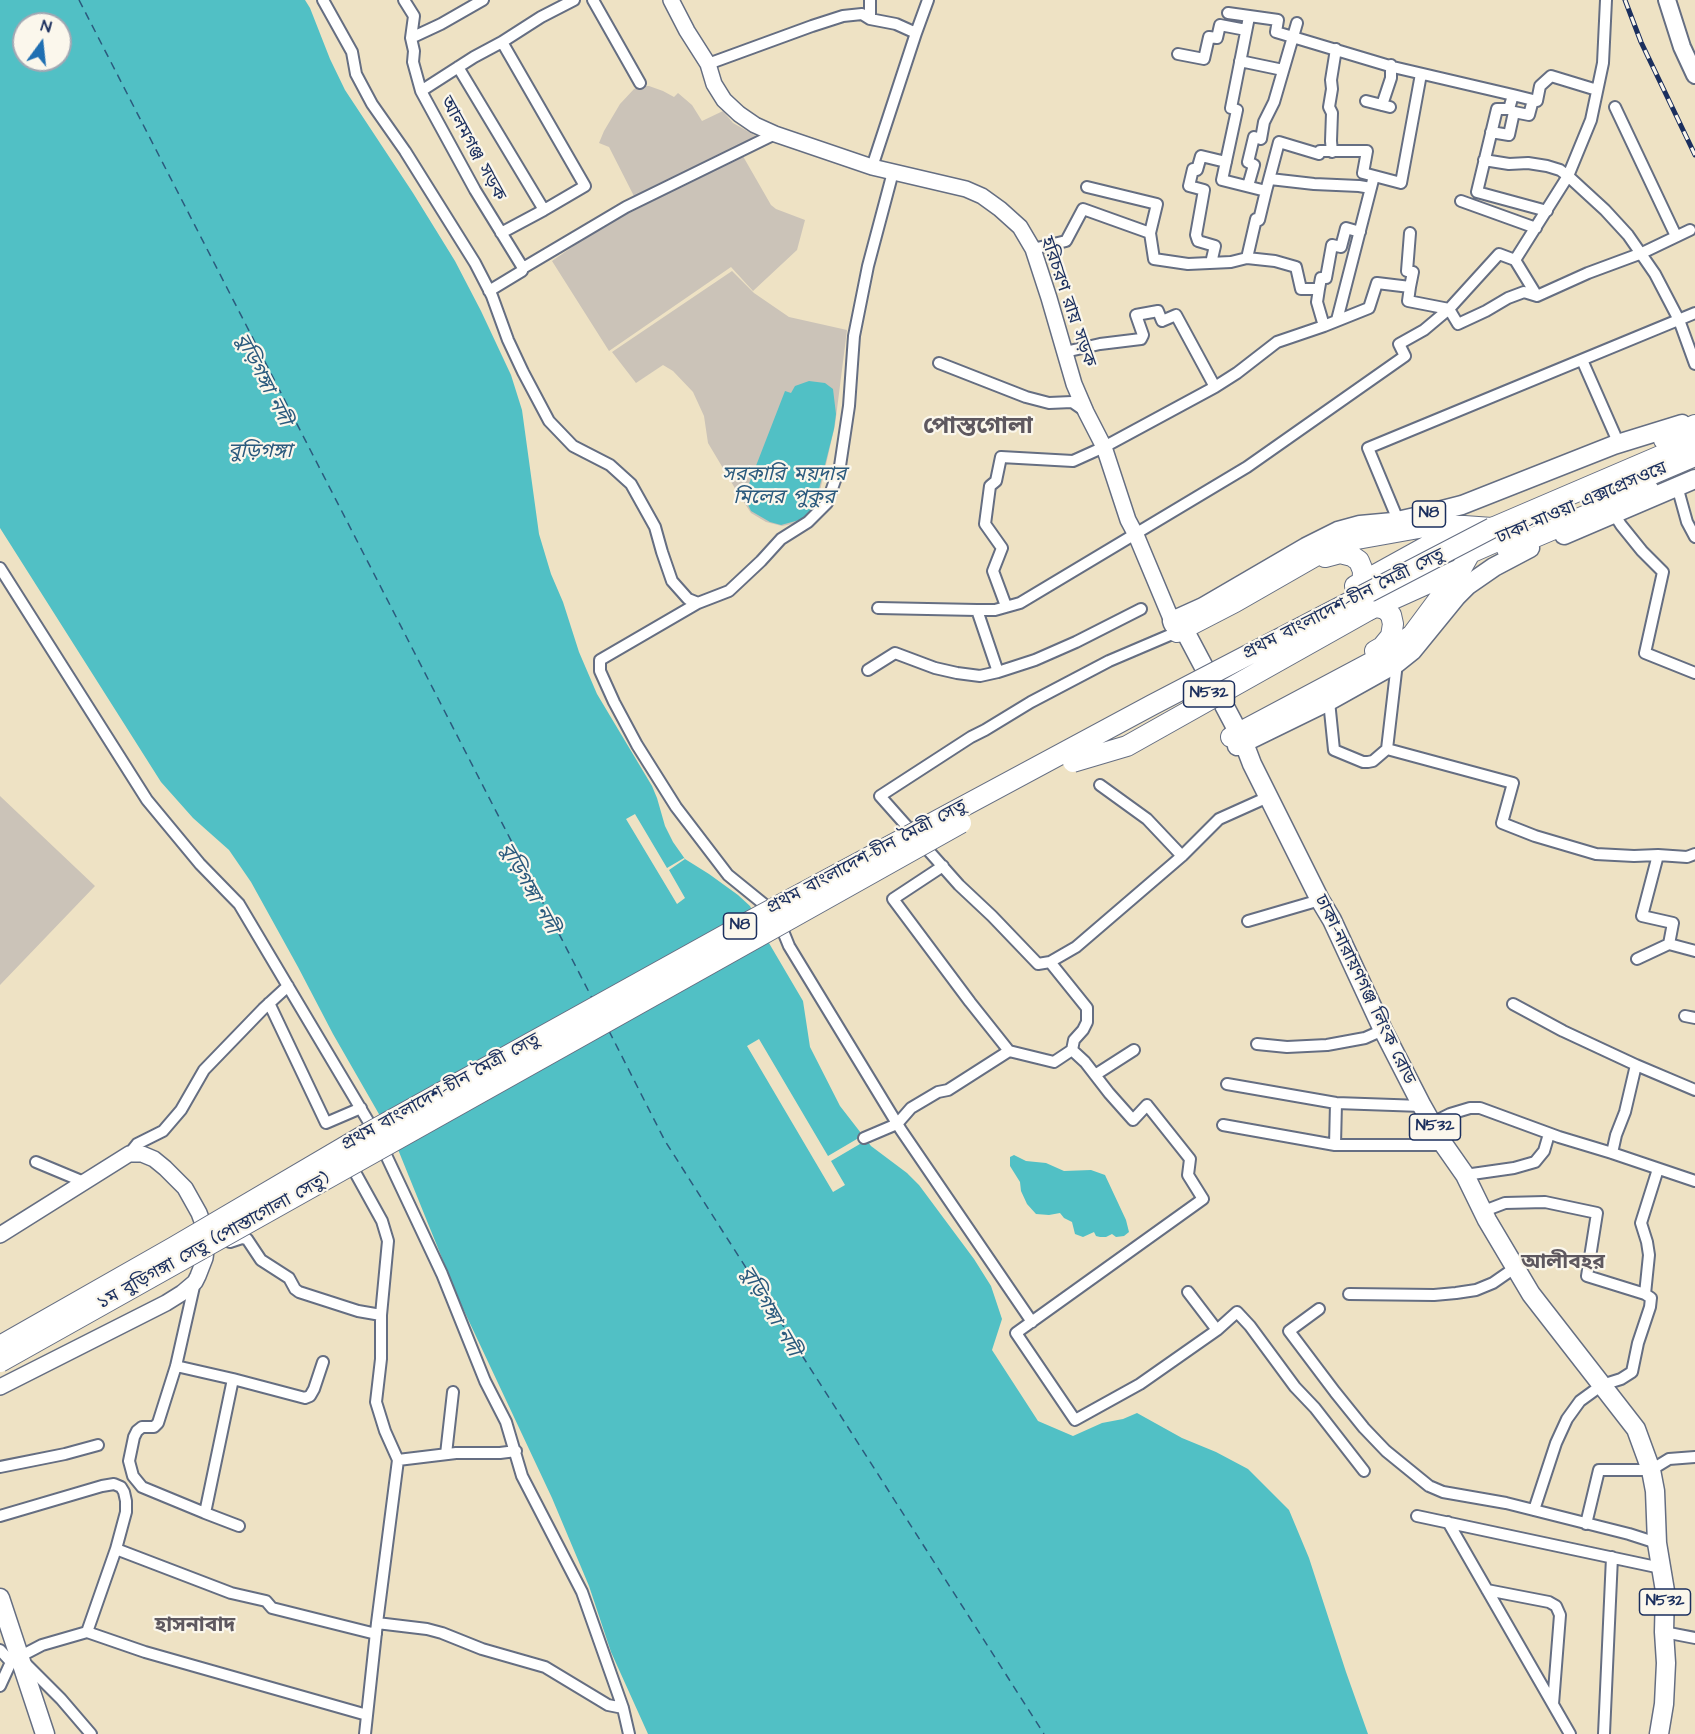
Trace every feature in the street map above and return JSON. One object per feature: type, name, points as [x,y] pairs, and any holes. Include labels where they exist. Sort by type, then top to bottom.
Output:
[{"type":"highway","name":"N8","points":[[1180,629],[1203,607],[1296,552],[1338,531],[1438,512],[1462,505],[1614,445],[1695,420]]},
{"type":"highway","points":[[1366,597],[1464,526],[1621,461],[1695,425]]},
{"type":"highway","name":"ঢাকা-মাওয়া এক্সপ্রেসওয়ে","points":[[1492,528],[1695,441]]},
{"type":"highway","name":"ঢাকা-মাওয়া এক্সপ্রেসওয়ে","points":[[1465,561],[1695,456]]},
{"type":"highway","points":[[1235,735],[1389,653],[1412,635],[1465,561],[1695,470]]},
{"type":"highway","points":[[1235,735],[1329,701],[1397,663],[1412,651],[1456,597],[1478,577],[1494,567],[1527,549],[1695,478]]},
{"type":"highway","points":[[1180,629],[1235,602],[1324,551],[1346,541],[1430,526],[1492,528]]},
{"type":"highway","name":"প্রথম বাংলাদেশ-চীন মৈত্রী সেতু","points":[[1366,597],[1492,528]]},
{"type":"highway","points":[[1180,629],[1331,555],[1347,554],[1359,561],[1362,566],[1366,597]]},
{"type":"highway","name":"১ম বুড়িগঙ্গা সেতু (পোস্তাগোলা সেতু)","points":[[0,1362],[957,825],[1070,756],[1218,684],[1366,597],[1465,561]]},
{"type":"highway","points":[[1235,735],[1382,647],[1391,636],[1393,624],[1391,615],[1366,597]]},
{"type":"highway","name":"ঢাকা-নারায়ণগঞ্জ লিংক রোড","points":[[1180,629],[1332,920],[1383,1030],[1444,1145],[1465,1175],[1531,1294],[1636,1429],[1656,1491],[1657,1543],[1665,1591],[1666,1663],[1664,1704],[1659,1734]]},
{"type":"highway","name":"প্রথম বাংলাদেশ-চীন মৈত্রী সেতু","points":[[0,1346],[378,1127],[752,920],[1070,756]]},
{"type":"highway","points":[[0,1598],[15,1659],[45,1734]]},
{"type":"main road","name":"হরিচরণ রায় সড়ক","points":[[671,0],[687,32],[708,64],[714,84],[724,100],[747,119],[775,134],[872,167],[966,189],[982,196],[1020,227],[1033,249],[1074,384],[1104,447],[1128,520],[1162,598],[1180,629]]},
{"type":"main road","points":[[1667,0],[1682,47],[1695,75]]},
{"type":"main road","points":[[0,1235],[129,1154],[148,1155],[177,1179],[200,1213],[207,1234],[205,1258],[195,1282],[182,1293],[0,1387]]},
{"type":"street","points":[[323,0],[352,52],[356,74],[372,104],[453,226],[489,291],[508,340],[549,421],[573,446],[610,465],[631,484],[655,527],[672,580],[688,599],[698,603]]},
{"type":"street","name":"আলমগঞ্জ সড়ক","points":[[404,0],[414,16],[411,38],[414,51],[413,62],[421,91],[523,268]]},
{"type":"street","points":[[411,38],[483,0]]},
{"type":"street","points":[[421,91],[541,17],[574,0]]},
{"type":"street","points":[[593,0],[640,83]]},
{"type":"street","points":[[870,0],[870,19]]},
{"type":"street","points":[[872,167],[928,0]]},
{"type":"street","points":[[1515,260],[1568,176],[1591,120],[1603,63],[1606,0]]},
{"type":"street","points":[[1228,13],[1278,20],[1276,32],[1421,74],[1537,101],[1540,86],[1551,76],[1597,90]]},
{"type":"street","points":[[708,64],[843,16],[862,15],[870,19],[896,24],[916,33]]},
{"type":"street","points":[[1249,17],[1231,108],[1237,110],[1222,180],[1266,191]]},
{"type":"street","points":[[1248,186],[1254,165],[1248,162],[1254,137],[1261,139],[1264,122],[1274,102],[1296,23]]},
{"type":"street","points":[[1178,54],[1204,59],[1209,37],[1216,38],[1220,25],[1246,30]]},
{"type":"street","points":[[501,233],[585,186],[502,42]]},
{"type":"street","points":[[1332,152],[1332,113],[1329,107],[1336,49]]},
{"type":"street","points":[[1240,61],[1283,70]]},
{"type":"street","points":[[1366,101],[1386,106],[1391,65]]},
{"type":"street","points":[[458,67],[544,210]]},
{"type":"street","points":[[1247,258],[1279,142],[1319,154],[1320,151],[1367,151],[1363,172],[1401,183],[1421,74]]},
{"type":"street","points":[[1513,95],[1509,109],[1497,108],[1477,192],[1547,211]]},
{"type":"street","points":[[1491,132],[1509,135],[1514,112],[1529,115],[1533,100]]},
{"type":"street","points":[[1615,107],[1676,236]]},
{"type":"street","points":[[489,291],[522,271],[523,268],[626,207],[775,134]]},
{"type":"street","points":[[1211,263],[1215,246],[1198,241],[1196,235],[1204,190],[1189,186],[1193,169],[1197,170],[1201,156],[1226,162]]},
{"type":"street","points":[[1484,160],[1547,166],[1568,176],[1605,210],[1642,254],[1655,274],[1679,320],[1695,364]]},
{"type":"street","points":[[893,172],[868,266],[854,336],[849,406],[840,466],[827,503],[808,522],[781,538],[761,561],[729,591],[698,603],[600,660],[600,671],[637,744],[676,807],[728,875],[776,914],[789,946],[897,1124],[1032,1322]]},
{"type":"street","points":[[1337,320],[1374,176]]},
{"type":"street","points":[[1269,179],[1371,188]]},
{"type":"street","points":[[1087,187],[1157,204],[1150,233],[1154,259],[1188,264],[1231,262],[1247,258],[1275,261],[1296,267],[1301,289],[1319,289]]},
{"type":"street","points":[[1461,201],[1536,228]]},
{"type":"street","points":[[1033,249],[1066,241],[1083,209],[1150,233]]},
{"type":"street","points":[[1324,326],[1317,302],[1321,278],[1326,278],[1332,245],[1341,247],[1346,228],[1360,232]]},
{"type":"street","points":[[1410,234],[1407,271],[1413,272],[1408,301],[1449,309],[1458,324],[1508,298],[1524,292],[1537,296],[1588,273],[1642,254],[1690,230]]},
{"type":"street","points":[[878,608],[977,610],[995,609],[1020,603],[1247,467],[1405,356],[1399,345],[1424,330],[1449,309],[1499,254],[1515,260],[1537,296]]},
{"type":"street","points":[[1006,606],[993,571],[1002,548],[985,524],[990,486],[996,481],[1001,457],[1073,461],[1104,447],[1215,387],[1238,373],[1277,342],[1369,308],[1377,283],[1410,287]]},
{"type":"street","points":[[1065,352],[1100,344],[1141,339],[1143,335],[1136,315],[1158,311],[1162,321],[1176,315],[1215,387]]},
{"type":"street","points":[[1398,520],[1368,448],[1695,313]]},
{"type":"street","points":[[1582,360],[1614,435]]},
{"type":"street","points":[[939,363],[1026,398],[1049,403],[1071,402],[1086,412]]},
{"type":"street","points":[[1677,486],[1687,522],[1695,537]]},
{"type":"street","points":[[1614,514],[1642,551],[1663,572],[1645,653],[1695,673]]},
{"type":"street","points":[[0,568],[147,800],[200,864],[238,904],[377,1136],[442,1274],[485,1381],[506,1422],[522,1476],[582,1592],[623,1708],[629,1734]]},
{"type":"street","points":[[868,670],[895,653],[935,668],[957,673],[980,676],[998,672],[1035,660],[1076,642],[1141,609]]},
{"type":"street","points":[[977,610],[998,672]]},
{"type":"street","points":[[1180,629],[1031,702],[971,737],[880,796],[959,885],[1038,964],[1050,962],[1077,947],[1155,877],[1182,856],[1219,819],[1268,797]]},
{"type":"street","points":[[1329,701],[1334,750],[1363,762],[1373,761],[1387,749],[1397,663]]},
{"type":"street","points":[[1387,749],[1513,783],[1502,823],[1535,836],[1596,854],[1634,856],[1695,854]]},
{"type":"street","points":[[1100,785],[1147,819],[1182,856]]},
{"type":"street","points":[[1658,855],[1642,915],[1673,923],[1669,944]]},
{"type":"street","points":[[943,866],[893,899],[963,994],[1009,1051],[1054,1062],[1072,1050],[1074,1040],[1087,1022],[1087,1008],[1050,962]]},
{"type":"street","points":[[1248,921],[1320,900]]},
{"type":"street","points":[[1637,959],[1669,944],[1695,951]]},
{"type":"street","points":[[129,1154],[137,1144],[163,1131],[180,1110],[204,1070],[288,986]]},
{"type":"street","points":[[269,1004],[326,1123],[361,1108]]},
{"type":"street","points":[[1513,1004],[1563,1031],[1695,1090]]},
{"type":"street","points":[[1257,1044],[1287,1047],[1327,1045],[1365,1038],[1383,1030]]},
{"type":"street","points":[[1072,1050],[1133,1120],[1148,1105],[1190,1159],[1188,1175],[1203,1199],[1016,1333],[1075,1420],[1140,1384],[1217,1330],[1238,1312],[1289,1380],[1315,1408],[1364,1471]]},
{"type":"street","points":[[1095,1075],[1134,1050]]},
{"type":"street","points":[[864,1138],[897,1124],[911,1108],[938,1092],[948,1090],[1009,1051]]},
{"type":"street","points":[[1612,1153],[1636,1065]]},
{"type":"street","points":[[1227,1084],[1336,1103],[1422,1106]]},
{"type":"street","points":[[1335,1145],[1336,1103]]},
{"type":"street","points":[[1432,1123],[1450,1114],[1470,1108],[1480,1108],[1549,1134],[1695,1181]]},
{"type":"street","points":[[1223,1125],[1335,1145],[1444,1145]]},
{"type":"street","points":[[1465,1175],[1514,1168],[1535,1162],[1544,1151],[1549,1134]]},
{"type":"street","points":[[207,1234],[377,1136]]},
{"type":"street","points":[[36,1162],[84,1182]]},
{"type":"street","points":[[351,1165],[382,1221],[388,1241],[376,1402],[385,1431],[398,1460],[365,1734]]},
{"type":"street","points":[[1645,1294],[1649,1255],[1641,1223],[1658,1169]]},
{"type":"street","points":[[1484,1211],[1505,1203],[1545,1202],[1597,1213],[1587,1276],[1645,1294],[1651,1298],[1632,1372],[1621,1379],[1602,1385],[1580,1401],[1567,1419],[1556,1443],[1534,1510]]},
{"type":"street","points":[[207,1234],[227,1242],[247,1239],[261,1260],[289,1278],[299,1292],[358,1311],[381,1315]]},
{"type":"street","points":[[1349,1294],[1434,1295],[1476,1290],[1493,1283],[1515,1267]]},
{"type":"street","points":[[195,1282],[176,1366],[158,1423],[154,1427],[142,1427],[137,1431],[129,1461],[133,1476],[142,1487],[239,1526]]},
{"type":"street","points":[[1188,1292],[1217,1330]]},
{"type":"street","points":[[1319,1309],[1289,1331],[1335,1392],[1386,1451],[1429,1486],[1443,1492],[1506,1503],[1657,1543]]},
{"type":"street","points":[[176,1366],[305,1398],[310,1396],[314,1389],[323,1362]]},
{"type":"street","points":[[204,1513],[232,1379]]},
{"type":"street","points":[[446,1454],[453,1392]]},
{"type":"street","points":[[0,1467],[98,1445]]},
{"type":"street","points":[[398,1460],[446,1454],[516,1451]]},
{"type":"street","points":[[1586,1524],[1599,1470],[1651,1470],[1669,1459],[1695,1457]]},
{"type":"street","points":[[0,1516],[114,1484],[121,1487],[126,1501],[126,1512],[116,1549],[87,1632]]},
{"type":"street","points":[[1417,1516],[1661,1568]]},
{"type":"street","points":[[1448,1522],[1570,1734]]},
{"type":"street","points":[[116,1549],[231,1593],[266,1601],[272,1608],[376,1628],[407,1626],[442,1633],[482,1649],[545,1668],[608,1705],[623,1708]]},
{"type":"street","points":[[1604,1734],[1612,1557]]},
{"type":"street","points":[[1487,1590],[1549,1602],[1556,1606],[1560,1615],[1553,1704]]},
{"type":"street","points":[[0,1686],[15,1659],[42,1645],[87,1632],[145,1652],[368,1714]]},
{"type":"street","points":[[1664,1632],[1695,1638]]},
{"type":"street","points":[[0,1650],[15,1659],[61,1700],[91,1734]]},
{"type":"shaded area","points":[[649,86],[674,97],[678,93],[692,105],[702,121],[723,111],[733,123],[756,136],[740,151],[771,205],[805,220],[797,250],[753,291],[731,267],[609,351],[552,261],[628,208],[638,204],[609,147],[599,143],[620,104],[634,89]]},
{"type":"shaded area","points":[[732,271],[754,293],[789,317],[847,330],[835,425],[816,508],[801,522],[782,526],[766,522],[751,513],[708,443],[704,416],[693,392],[673,371],[663,365],[636,383],[612,352]]},
{"type":"shaded area","points":[[0,796],[95,886],[0,985]]},
{"type":"water","name":"বুড়িগঙ্গা","points":[[0,0],[305,0],[345,90],[455,261],[511,375],[522,410],[539,534],[551,574],[597,694],[652,786],[665,826],[673,842],[685,859],[709,874],[750,906],[803,1001],[810,1047],[840,1106],[871,1146],[919,1185],[974,1259],[991,1286],[1002,1319],[992,1350],[1038,1421],[1073,1436],[1102,1423],[1123,1419],[1137,1413],[1182,1438],[1248,1469],[1289,1510],[1309,1558],[1368,1734],[648,1734],[611,1652],[589,1586],[552,1498],[459,1300],[395,1142],[333,1034],[251,882],[229,850],[193,818],[161,782],[0,528]]},
{"type":"water","name":"সরকারি ময়দার মিলের পুকুর","points":[[809,381],[825,383],[833,389],[836,414],[834,429],[814,509],[803,519],[781,525],[770,522],[751,511],[747,503],[747,489],[785,391],[791,393],[795,386]]},
{"type":"water","points":[[1014,1155],[1026,1161],[1046,1163],[1064,1171],[1091,1170],[1105,1175],[1126,1220],[1129,1232],[1124,1236],[1116,1237],[1112,1234],[1100,1237],[1094,1232],[1083,1237],[1075,1234],[1072,1222],[1060,1213],[1036,1214],[1027,1204],[1020,1182],[1010,1166],[1010,1157]]},
{"type":"pier","points":[[635,814],[667,868],[685,859],[669,870],[685,898],[677,904],[626,819]]},
{"type":"pier","points":[[759,1039],[828,1156],[862,1136],[865,1141],[831,1161],[845,1185],[833,1192],[747,1046]]},
{"type":"ferry route","points":[[79,0],[592,998]]},
{"type":"ferry route","points":[[609,1031],[665,1141],[1044,1734]]},
{"type":"railway","points":[[1625,0],[1641,42],[1695,155]]},
{"type":"district","name":"পোস্তগোলা","points":[[978,428]]},
{"type":"district","name":"আলীবহর","points":[[1563,1264]]},
{"type":"district","name":"হাসনাবাদ","points":[[195,1627]]},
{"type":"water label","name":"বুড়িগঙ্গা নদী","points":[[262,380]]},
{"type":"water label","name":"বুড়িগঙ্গা নদী","points":[[528,889]]},
{"type":"water label","name":"বুড়িগঙ্গা নদী","points":[[769,1312]]}]
